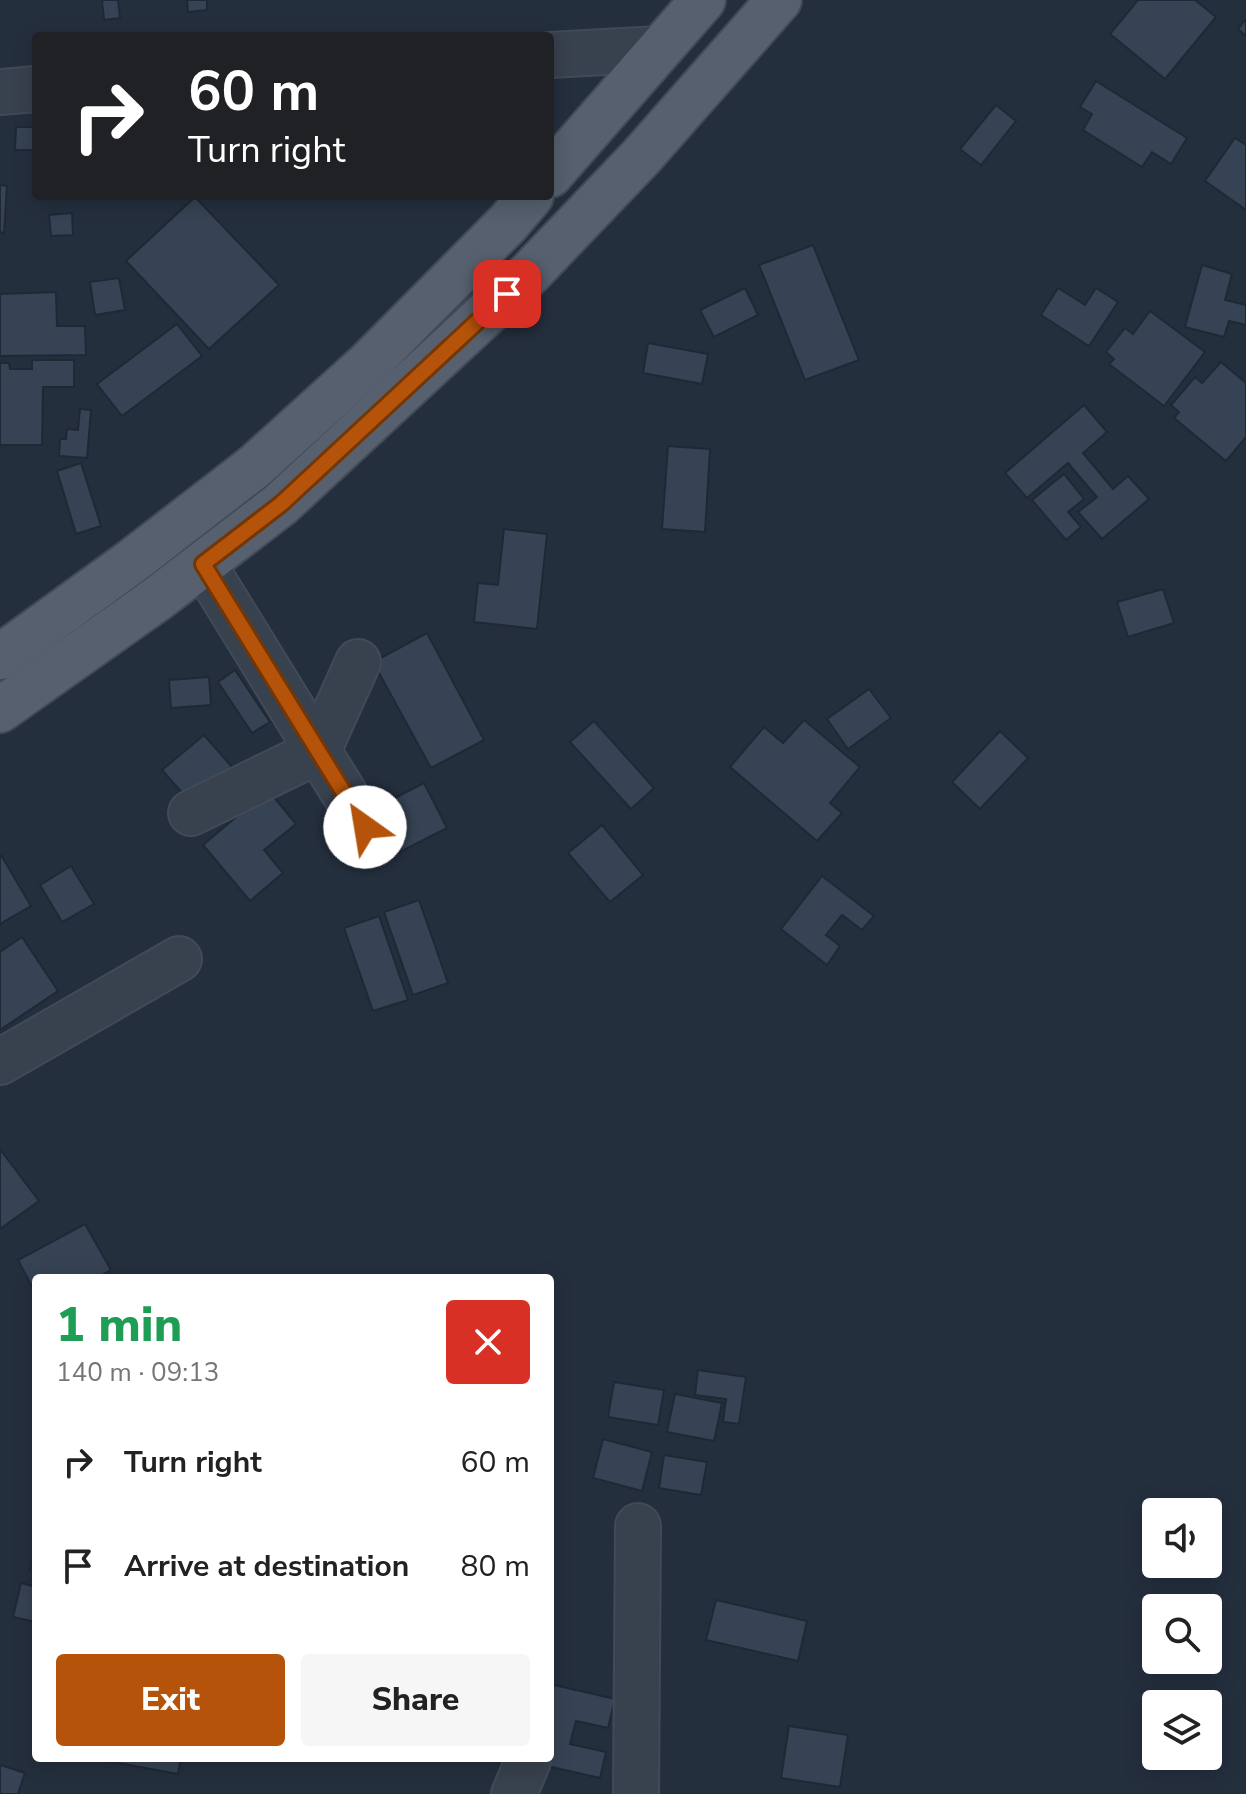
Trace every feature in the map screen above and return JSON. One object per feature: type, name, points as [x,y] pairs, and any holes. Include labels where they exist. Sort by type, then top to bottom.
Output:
[{"type":"main road","points":[[554,170],[703,0]]},
{"type":"main road","points":[[0,710],[281,504],[530,273],[641,157],[779,0]]},
{"type":"main road","points":[[0,657],[254,467],[370,362],[527,200]]},
{"type":"street","points":[[554,55],[659,49]]},
{"type":"street","points":[[0,92],[32,89]]},
{"type":"street","points":[[203,564],[365,827]]},
{"type":"street","points":[[191,813],[318,751],[358,662]]},
{"type":"street","points":[[0,1062],[179,959]]},
{"type":"street","points":[[636,1794],[638,1526]]},
{"type":"building","points":[[102,0],[118,0],[120,18],[104,20]]},
{"type":"building","points":[[187,0],[207,0],[207,10],[188,12]]},
{"type":"building","points":[[1138,0],[1195,0],[1216,17],[1165,79],[1110,34]]},
{"type":"building","points":[[1246,19],[1246,36],[1238,29]]},
{"type":"building","points":[[1096,81],[1187,138],[1171,164],[1152,152],[1142,167],[1083,130],[1092,114],[1080,107]]},
{"type":"building","points":[[996,105],[1016,121],[981,165],[960,149]]},
{"type":"building","points":[[16,127],[32,127],[32,150],[15,150]]},
{"type":"building","points":[[1235,138],[1246,145],[1246,210],[1205,181]]},
{"type":"building","points":[[0,185],[7,186],[4,233],[0,232]]},
{"type":"building","points":[[192,200],[198,200],[279,285],[209,349],[126,261]]},
{"type":"building","points":[[72,213],[73,235],[51,236],[49,215]]},
{"type":"building","points":[[813,245],[859,360],[805,380],[759,265]]},
{"type":"building","points":[[1202,265],[1232,274],[1225,300],[1246,305],[1246,325],[1229,321],[1224,337],[1185,327]]},
{"type":"building","points":[[119,278],[125,310],[95,315],[90,282]]},
{"type":"building","points":[[745,288],[758,315],[714,337],[700,310]]},
{"type":"building","points":[[1058,288],[1085,305],[1096,288],[1118,302],[1089,346],[1041,315]]},
{"type":"building","points":[[56,292],[57,326],[85,326],[86,355],[0,356],[0,294]]},
{"type":"building","points":[[1150,311],[1205,352],[1164,406],[1109,364],[1114,359],[1106,352],[1125,328],[1133,334]]},
{"type":"building","points":[[177,324],[202,356],[122,416],[97,384]]},
{"type":"building","points":[[648,343],[708,354],[702,384],[643,373]]},
{"type":"building","points":[[32,360],[74,360],[74,387],[43,387],[42,445],[0,445],[0,363],[9,363],[10,369],[32,369]]},
{"type":"building","points":[[1221,362],[1246,383],[1246,437],[1226,461],[1174,418],[1179,412],[1171,405],[1195,377],[1202,383]]},
{"type":"building","points":[[1084,405],[1107,432],[1083,453],[1113,489],[1128,476],[1149,499],[1102,539],[1078,512],[1097,497],[1068,463],[1027,498],[1005,473]]},
{"type":"building","points":[[80,409],[91,410],[87,458],[59,456],[60,439],[66,439],[67,429],[78,430]]},
{"type":"building","points":[[668,446],[710,449],[705,532],[662,529]]},
{"type":"building","points":[[81,463],[101,526],[76,534],[57,471]]},
{"type":"building","points":[[1064,474],[1084,499],[1068,512],[1081,527],[1066,540],[1032,500]]},
{"type":"building","points":[[504,529],[547,534],[537,629],[474,622],[478,583],[498,585]]},
{"type":"building","points":[[1163,589],[1174,623],[1128,637],[1117,602]]},
{"type":"building","points":[[427,633],[484,740],[431,768],[373,662]]},
{"type":"building","points":[[235,670],[270,722],[252,733],[218,682]]},
{"type":"building","points":[[209,677],[211,705],[171,708],[169,680]]},
{"type":"building","points":[[869,689],[891,718],[848,749],[827,719]]},
{"type":"building","points":[[804,720],[860,767],[830,803],[842,813],[817,841],[730,767],[764,727],[783,743]]},
{"type":"building","points":[[594,721],[654,788],[631,809],[570,742]]},
{"type":"building","points":[[1000,731],[1028,758],[980,809],[952,782]]},
{"type":"building","points":[[204,735],[232,767],[191,803],[162,770]]},
{"type":"building","points":[[424,783],[447,828],[400,852],[377,807]]},
{"type":"building","points":[[268,790],[296,824],[264,850],[283,873],[250,901],[203,845]]},
{"type":"building","points":[[602,825],[643,875],[610,902],[568,853]]},
{"type":"building","points":[[0,856],[31,906],[0,924]]},
{"type":"building","points":[[71,866],[94,904],[62,922],[40,885]]},
{"type":"building","points":[[822,876],[874,916],[862,930],[842,915],[826,935],[840,946],[827,965],[781,929]]},
{"type":"building","points":[[419,900],[448,983],[413,995],[384,912]]},
{"type":"building","points":[[379,916],[408,1000],[373,1011],[344,928]]},
{"type":"building","points":[[22,937],[58,991],[0,1030],[0,952]]},
{"type":"building","points":[[0,1149],[39,1201],[0,1229]]},
{"type":"building","points":[[85,1224],[111,1270],[104,1274],[32,1274],[32,1286],[18,1260]]},
{"type":"building","points":[[698,1370],[746,1377],[739,1424],[723,1422],[726,1399],[695,1395]]},
{"type":"building","points":[[614,1382],[664,1390],[658,1425],[608,1417]]},
{"type":"building","points":[[675,1394],[722,1403],[714,1441],[667,1432]]},
{"type":"building","points":[[603,1439],[652,1452],[642,1491],[593,1478]]},
{"type":"building","points":[[664,1455],[707,1462],[701,1495],[659,1488]]},
{"type":"building","points":[[21,1583],[32,1586],[32,1621],[13,1617]]},
{"type":"building","points":[[716,1600],[807,1621],[798,1661],[706,1640]]},
{"type":"building","points":[[554,1685],[615,1699],[608,1728],[576,1721],[570,1744],[606,1752],[600,1778],[530,1762],[554,1762]]},
{"type":"building","points":[[789,1726],[848,1735],[840,1787],[781,1778]]},
{"type":"building","points":[[113,1762],[180,1762],[178,1774]]},
{"type":"building","points":[[0,1765],[25,1773],[18,1794],[0,1794]]},
{"type":"route","points":[[365,827],[203,564],[281,504],[507,294]]}]
